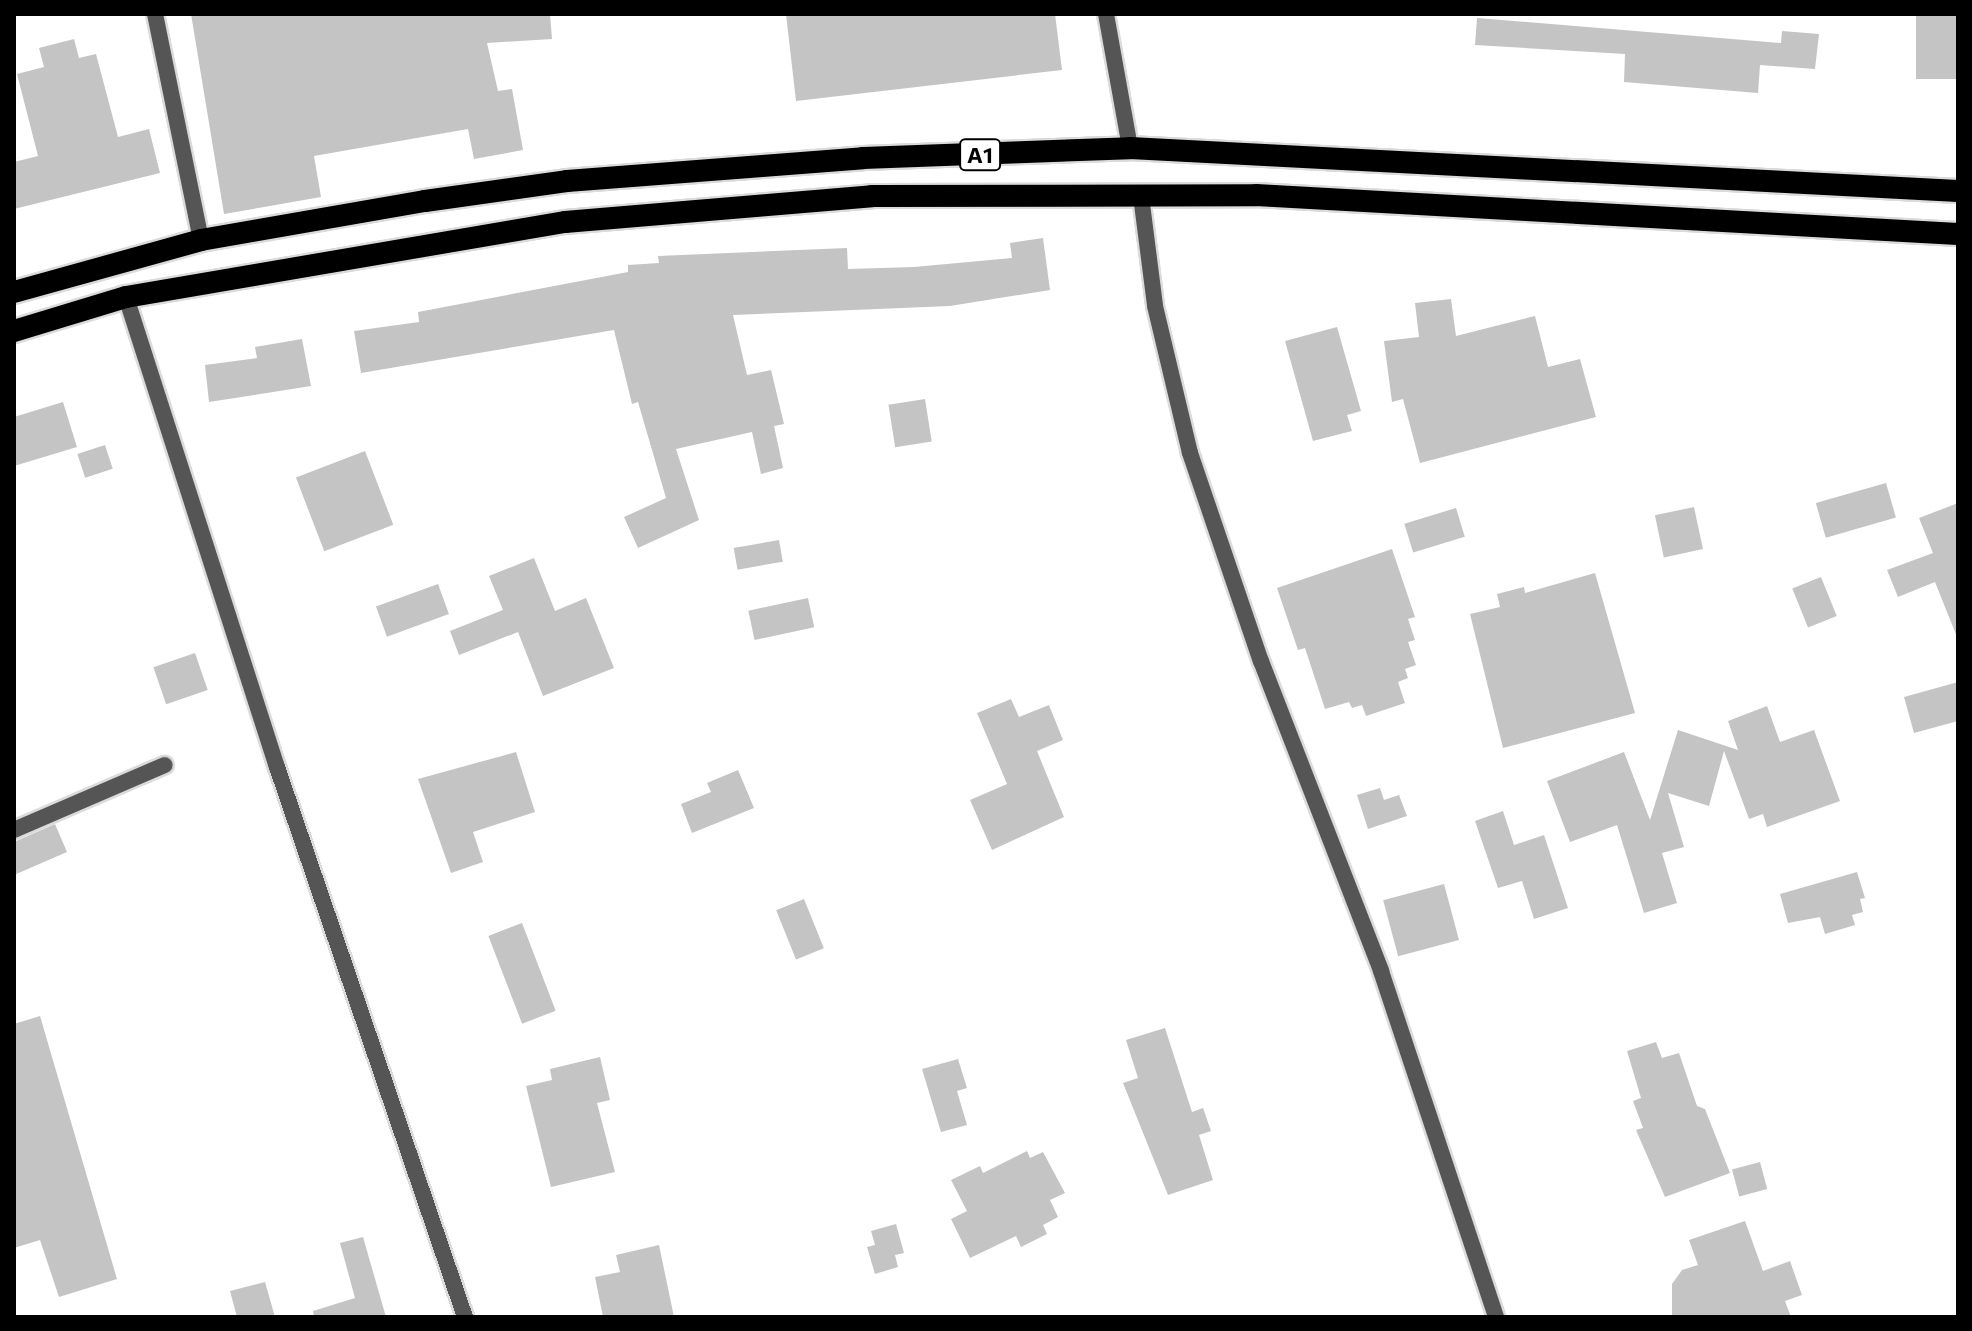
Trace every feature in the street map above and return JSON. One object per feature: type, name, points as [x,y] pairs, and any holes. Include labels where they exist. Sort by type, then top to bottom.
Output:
[{"type":"highway","name":"A1","points":[[14,292],[201,240],[583,179],[847,158],[1130,148],[1958,191]]},
{"type":"highway","name":"A1","points":[[14,331],[126,297],[565,222],[872,196],[1141,196],[1447,203],[1958,234]]},
{"type":"street","points":[[155,14],[201,240]]},
{"type":"street","points":[[1106,14],[1130,148]]},
{"type":"street","points":[[1141,196],[1155,306],[1190,453],[1261,661],[1381,971],[1496,1317]]},
{"type":"street","points":[[126,297],[282,782],[465,1317]]},
{"type":"street","points":[[14,830],[165,765]]},
{"type":"building","points":[[191,14],[550,14],[552,39],[487,43],[498,91],[512,89],[523,150],[474,159],[468,129],[314,156],[321,197],[224,214]]},
{"type":"building","points":[[786,14],[1055,14],[1062,70],[796,101]]},
{"type":"building","points":[[1916,14],[1958,14],[1958,79],[1916,79]]},
{"type":"building","points":[[1477,18],[1781,43],[1782,31],[1819,34],[1815,69],[1760,65],[1758,93],[1624,82],[1625,54],[1475,45]]},
{"type":"building","points":[[74,39],[79,58],[96,54],[118,137],[149,129],[160,173],[14,209],[14,162],[38,156],[17,74],[44,67],[39,48]]},
{"type":"building","points":[[1043,238],[1050,290],[950,306],[733,315],[747,375],[771,370],[784,424],[774,426],[783,468],[761,474],[752,432],[676,449],[699,520],[638,548],[624,517],[666,498],[638,402],[632,404],[614,330],[361,373],[354,331],[419,322],[418,312],[628,272],[628,265],[659,263],[658,256],[847,248],[848,269],[914,267],[1012,258],[1010,243]]},
{"type":"building","points":[[1451,299],[1456,336],[1535,316],[1548,367],[1580,359],[1596,417],[1420,463],[1403,399],[1392,402],[1384,341],[1419,337],[1415,303]]},
{"type":"building","points":[[1337,327],[1361,411],[1347,415],[1352,431],[1313,441],[1285,341]]},
{"type":"building","points":[[302,339],[311,386],[209,402],[205,365],[257,358],[255,347]]},
{"type":"building","points":[[925,399],[932,441],[895,447],[888,405]]},
{"type":"building","points":[[63,402],[77,447],[14,466],[14,417]]},
{"type":"building","points":[[105,445],[113,469],[85,478],[77,454]]},
{"type":"building","points":[[365,451],[393,525],[324,551],[296,478]]},
{"type":"building","points":[[1886,483],[1896,518],[1826,538],[1816,503]]},
{"type":"building","points":[[1958,503],[1957,637],[1935,582],[1898,597],[1887,570],[1933,553],[1919,518]]},
{"type":"building","points":[[1694,507],[1703,549],[1664,557],[1655,515]]},
{"type":"building","points":[[1456,508],[1465,537],[1413,552],[1404,524]]},
{"type":"building","points":[[779,540],[783,562],[738,570],[734,548]]},
{"type":"building","points":[[1392,549],[1415,617],[1408,619],[1415,640],[1408,642],[1416,665],[1405,669],[1408,678],[1398,682],[1405,703],[1366,716],[1362,705],[1352,708],[1349,702],[1325,709],[1305,648],[1298,650],[1277,588]]},
{"type":"building","points":[[534,558],[555,611],[586,598],[614,668],[543,696],[518,632],[459,655],[450,631],[503,610],[489,576]]},
{"type":"building","points":[[1595,573],[1635,713],[1503,748],[1470,614],[1500,607],[1497,594],[1524,587],[1525,593]]},
{"type":"building","points":[[1821,577],[1837,616],[1808,628],[1792,589]]},
{"type":"building","points":[[438,584],[449,614],[387,637],[376,607]]},
{"type":"building","points":[[808,598],[814,627],[755,640],[748,611]]},
{"type":"building","points":[[195,653],[208,690],[166,704],[153,667]]},
{"type":"building","points":[[1958,682],[1958,721],[1914,733],[1904,697]]},
{"type":"building","points":[[1011,699],[1019,717],[1049,705],[1063,740],[1037,751],[1064,817],[992,850],[970,800],[1007,784],[977,713]]},
{"type":"building","points":[[1767,706],[1780,742],[1814,730],[1840,801],[1767,827],[1763,814],[1749,819],[1724,751],[1709,806],[1668,793],[1684,847],[1662,853],[1677,903],[1644,913],[1617,825],[1570,842],[1547,781],[1624,752],[1650,820],[1678,730],[1738,750],[1728,721]]},
{"type":"building","points":[[516,752],[535,812],[473,832],[483,862],[451,873],[418,779]]},
{"type":"building","points":[[738,770],[754,808],[692,833],[681,804],[711,792],[707,783]]},
{"type":"building","points":[[1380,788],[1384,800],[1399,795],[1407,816],[1368,829],[1357,795]]},
{"type":"building","points":[[1503,811],[1514,845],[1544,835],[1568,908],[1534,919],[1522,881],[1498,888],[1475,821]]},
{"type":"building","points":[[55,824],[67,852],[14,875],[14,842]]},
{"type":"building","points":[[1857,872],[1865,898],[1860,899],[1863,912],[1852,915],[1855,925],[1825,934],[1820,917],[1788,923],[1780,894]]},
{"type":"building","points":[[1444,884],[1459,940],[1398,956],[1383,900]]},
{"type":"building","points":[[804,899],[824,948],[796,959],[776,910]]},
{"type":"building","points":[[522,923],[556,1011],[522,1024],[488,936]]},
{"type":"building","points":[[40,1016],[117,1279],[59,1297],[40,1240],[14,1248],[14,1024]]},
{"type":"building","points":[[1165,1028],[1192,1112],[1203,1108],[1211,1131],[1199,1135],[1213,1180],[1168,1195],[1123,1083],[1138,1078],[1126,1040]]},
{"type":"building","points":[[1656,1042],[1662,1058],[1679,1053],[1697,1106],[1705,1109],[1730,1173],[1665,1197],[1636,1130],[1643,1128],[1633,1101],[1641,1098],[1627,1051]]},
{"type":"building","points":[[600,1057],[610,1100],[597,1103],[615,1172],[551,1187],[526,1086],[552,1080],[550,1069]]},
{"type":"building","points":[[958,1059],[967,1088],[957,1091],[967,1125],[941,1132],[922,1069]]},
{"type":"building","points":[[1027,1151],[1030,1158],[1043,1152],[1065,1193],[1050,1200],[1058,1217],[1043,1225],[1047,1234],[1021,1247],[1016,1236],[970,1258],[951,1219],[967,1211],[951,1180],[980,1166],[983,1173]]},
{"type":"building","points":[[1760,1162],[1767,1189],[1739,1197],[1732,1170]]},
{"type":"building","points":[[1745,1221],[1763,1271],[1790,1261],[1802,1295],[1785,1301],[1791,1317],[1672,1317],[1672,1284],[1682,1270],[1698,1265],[1689,1240]]},
{"type":"building","points":[[896,1224],[904,1253],[895,1255],[898,1267],[875,1274],[867,1247],[875,1245],[871,1231]]},
{"type":"building","points":[[363,1237],[386,1317],[314,1317],[313,1311],[355,1298],[340,1243]]},
{"type":"building","points":[[659,1245],[674,1317],[603,1317],[595,1277],[620,1272],[616,1255]]},
{"type":"building","points":[[265,1282],[275,1317],[237,1317],[230,1291]]}]
